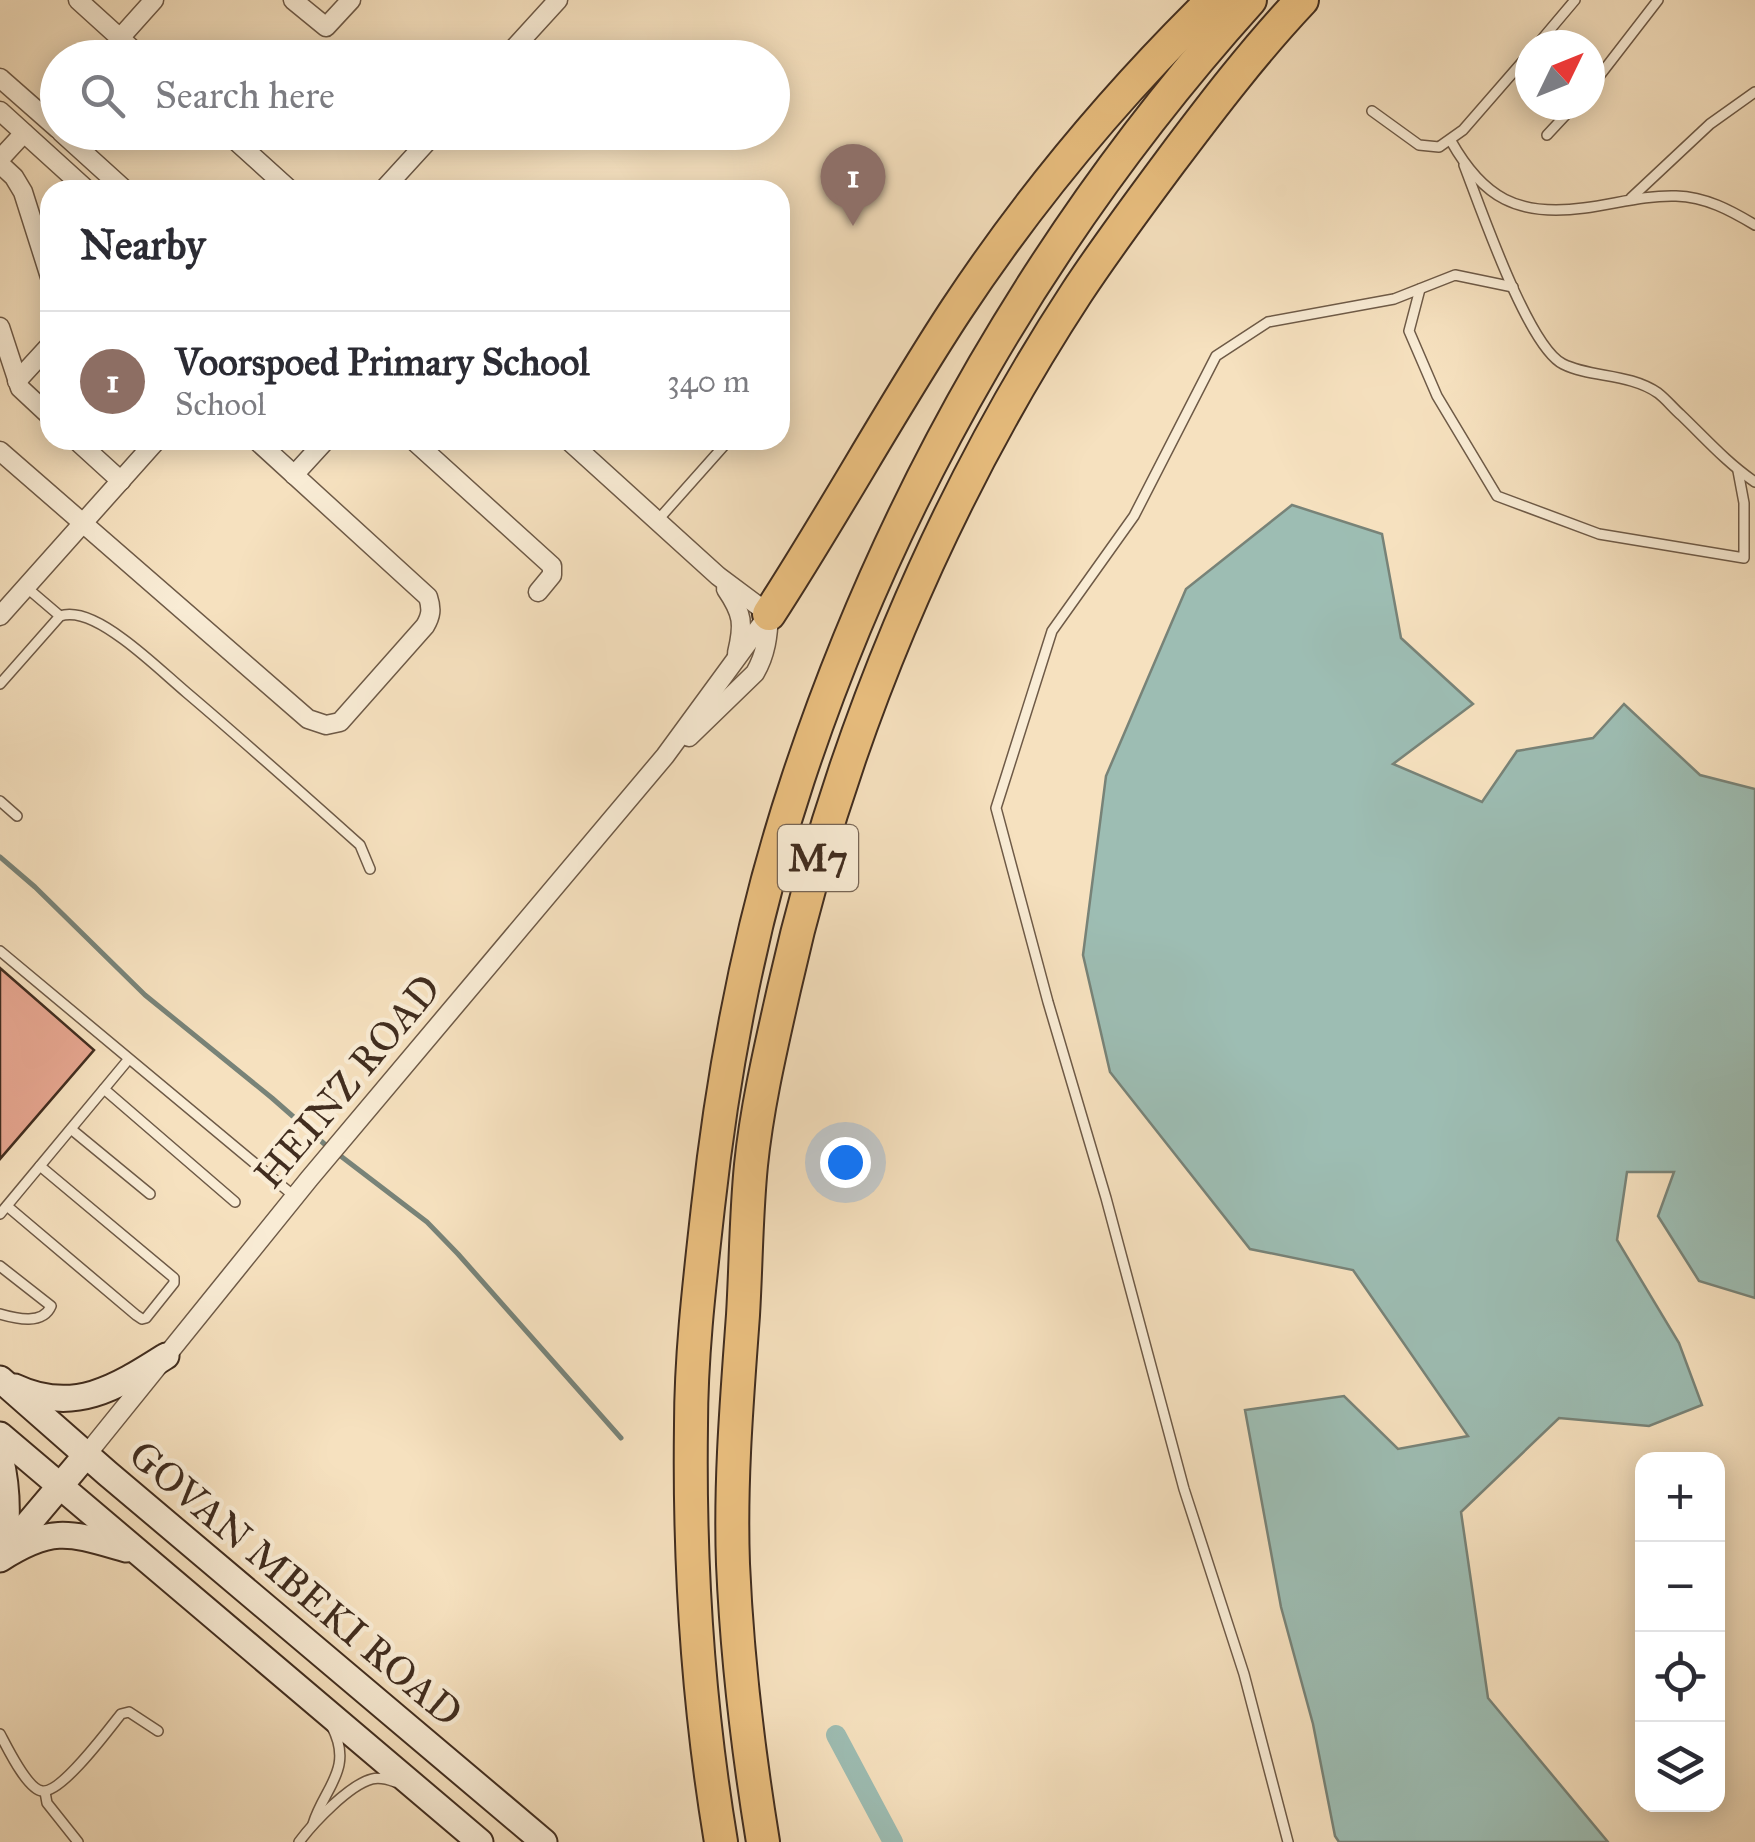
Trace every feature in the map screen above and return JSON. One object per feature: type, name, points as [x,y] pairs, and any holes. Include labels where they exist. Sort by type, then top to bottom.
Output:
[{"type":"highway","points":[[770,614],[994,254],[1139,76],[1213,0]]},
{"type":"highway","name":"M7","points":[[721,1842],[700,1682],[692,1559],[690,1421],[713,1162],[729,1056],[761,906],[798,779],[844,654],[893,542],[979,374],[1090,199],[1190,68],[1250,0]]},
{"type":"highway","name":"M7","points":[[763,1842],[739,1653],[733,1562],[734,1428],[751,1164],[799,923],[838,793],[878,680],[928,564],[1017,391],[1124,224],[1231,80],[1302,0]]},
{"type":"main road","points":[[1,1379],[46,1396],[82,1397],[119,1386],[166,1356]]},
{"type":"main road","name":"GOVAN MBEKI ROAD","points":[[1,1379],[544,1842]]},
{"type":"main road","name":"GOVAN MBEKI ROAD","points":[[0,1435],[480,1842]]},
{"type":"main road","points":[[1,1556],[87,1454]]},
{"type":"main road","points":[[0,1457],[8,1509],[1,1556]]},
{"type":"main road","points":[[1,1556],[45,1536],[60,1534],[104,1541],[136,1552]]},
{"type":"street","points":[[78,0],[120,38],[154,0]]},
{"type":"street","points":[[293,0],[326,27],[352,0]]},
{"type":"street","points":[[521,40],[558,0]]},
{"type":"street","points":[[0,78],[40,114]]},
{"type":"street","points":[[0,111],[40,147]]},
{"type":"street","points":[[24,133],[0,162],[23,192],[40,246]]},
{"type":"street","points":[[43,150],[76,180]]},
{"type":"street","points":[[81,150],[115,180]]},
{"type":"street","points":[[246,150],[279,180]]},
{"type":"street","points":[[392,180],[420,150]]},
{"type":"street","points":[[0,327],[18,381],[40,407]]},
{"type":"street","points":[[18,381],[40,357]]},
{"type":"street","points":[[87,450],[120,481]]},
{"type":"street","points":[[0,616],[147,450]]},
{"type":"street","points":[[0,451],[308,720],[319,724],[340,722],[425,626],[431,608],[428,597],[267,450]]},
{"type":"street","points":[[294,475],[317,450]]},
{"type":"street","points":[[424,450],[552,566],[552,574],[538,592]]},
{"type":"street","points":[[579,450],[718,576],[770,614]]},
{"type":"street","points":[[718,576],[740,612],[742,634],[735,662]]},
{"type":"street","name":"HEINZ ROAD","points":[[87,1454],[308,1180],[665,756],[770,614]]},
{"type":"street","name":"HEINZ ROAD","points":[[665,756],[754,673],[768,640],[770,614]]},
{"type":"lane","points":[[1550,30],[1575,0]]},
{"type":"lane","points":[[1605,69],[1658,0]]},
{"type":"lane","points":[[1372,111],[1419,144],[1440,147],[1450,141],[1515,70]]},
{"type":"lane","points":[[1628,200],[1710,124],[1755,92]]},
{"type":"lane","points":[[1547,135],[1561,120]]},
{"type":"lane","points":[[1450,141],[1464,165],[1513,286],[1547,352],[1561,363],[1636,383],[1658,394],[1755,482]]},
{"type":"lane","points":[[1464,165],[1494,194],[1529,208],[1581,208],[1649,196],[1678,196],[1724,206],[1755,224]]},
{"type":"lane","points":[[1288,1842],[1244,1674],[1184,1490],[996,808],[1052,631],[1134,516],[1216,356],[1268,322],[1394,299],[1455,275],[1513,286]]},
{"type":"lane","points":[[1420,289],[1410,331],[1437,396],[1497,496],[1598,534],[1744,558],[1755,554]]},
{"type":"lane","points":[[657,521],[720,450]]},
{"type":"lane","points":[[1738,470],[1744,503],[1744,558]]},
{"type":"lane","points":[[26,587],[60,616]]},
{"type":"lane","points":[[0,684],[60,616],[85,618],[122,638],[237,735],[360,845],[370,869]]},
{"type":"lane","points":[[0,801],[17,816]]},
{"type":"lane","points":[[0,952],[295,1196]]},
{"type":"lane","points":[[40,1166],[174,1278],[150,1314],[142,1319],[136,1315],[3,1210],[128,1060]]},
{"type":"lane","points":[[104,1089],[235,1202]]},
{"type":"lane","points":[[72,1128],[150,1194]]},
{"type":"lane","points":[[0,1266],[51,1306],[41,1318],[0,1314]]},
{"type":"lane","points":[[312,1826],[339,1768],[336,1733],[319,1707]]},
{"type":"lane","points":[[45,1792],[88,1754],[121,1714],[130,1712],[158,1731]]},
{"type":"lane","points":[[0,1734],[25,1776],[45,1792]]},
{"type":"lane","points":[[299,1842],[353,1790],[375,1778],[421,1792]]},
{"type":"lane","points":[[45,1792],[46,1803],[78,1842]]},
{"type":"water","points":[[1292,505],[1382,534],[1401,638],[1473,704],[1393,764],[1482,802],[1517,751],[1593,738],[1624,704],[1700,775],[1755,789],[1755,1298],[1699,1281],[1658,1216],[1674,1172],[1627,1172],[1617,1240],[1679,1343],[1702,1405],[1649,1426],[1559,1418],[1461,1512],[1488,1698],[1608,1842],[1339,1842],[1335,1836],[1313,1724],[1281,1607],[1245,1410],[1344,1396],[1398,1449],[1468,1436],[1353,1270],[1250,1249],[1110,1072],[1083,955],[1106,776],[1186,589]]},
{"type":"building","points":[[0,968],[94,1050],[0,1159]]},
{"type":"waterway","points":[[0,857],[145,995],[329,1148]]},
{"type":"waterway","points":[[338,1154],[427,1222],[621,1438]]},
{"type":"waterway","points":[[836,1735],[893,1842]]},
{"type":"place","name":"Voorspoed Primary School","points":[[853,226]]}]
